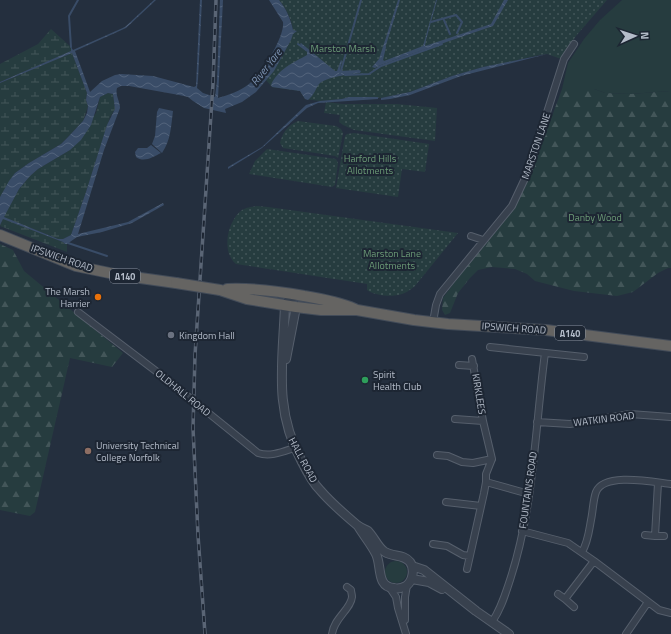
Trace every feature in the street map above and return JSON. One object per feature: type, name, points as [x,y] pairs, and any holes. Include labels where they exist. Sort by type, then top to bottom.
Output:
[{"type":"highway","name":"IPSWICH ROAD","points":[[3,236],[63,261],[82,267],[119,275],[220,290],[247,299],[292,302]]},
{"type":"highway","name":"IPSWICH ROAD","points":[[220,290],[234,289],[328,310],[356,310],[414,320],[546,330],[671,346]]},
{"type":"street","name":"MARSTON LANE","points":[[433,322],[436,305],[440,294],[512,206],[524,183],[544,125],[564,59],[574,44]]},
{"type":"street","points":[[471,236],[483,240]]},
{"type":"street","name":"HALL ROAD","points":[[292,302],[283,401],[288,431],[294,448],[311,478],[319,490],[335,507],[358,526],[368,532],[384,551],[393,556],[404,557],[409,560],[412,566],[424,570],[509,634]]},
{"type":"street","name":"OLDHALL ROAD","points":[[78,312],[173,384],[258,453],[270,455],[294,448]]},
{"type":"street","points":[[490,347],[584,357]]},
{"type":"street","name":"FOUNTAINS ROAD","points":[[492,622],[498,614],[503,602],[515,564],[522,531],[529,494],[545,353]]},
{"type":"street","name":"KIRKLEES","points":[[472,359],[483,421],[492,460]]},
{"type":"street","name":"KIRKLEES","points":[[459,365],[474,366]]},
{"type":"street","name":"WATKIN ROAD","points":[[537,422],[570,424],[630,414],[671,417]]},
{"type":"street","name":"KIRKLEES","points":[[455,419],[483,421]]},
{"type":"street","points":[[437,455],[448,456],[462,462],[473,463],[492,460]]},
{"type":"street","points":[[467,569],[486,482],[486,474],[492,460]]},
{"type":"street","points":[[582,552],[589,534],[596,492],[601,485],[608,481],[618,479],[671,484]]},
{"type":"street","points":[[486,482],[529,494]]},
{"type":"street","points":[[655,536],[658,483]]},
{"type":"street","points":[[446,502],[481,506]]},
{"type":"street","name":"HALL ROAD","points":[[358,526],[377,556],[382,581],[390,588],[402,588],[409,582],[429,582],[457,596]]},
{"type":"street","points":[[522,531],[568,543],[659,610],[671,614]]},
{"type":"street","points":[[645,535],[664,536]]},
{"type":"street","points":[[433,544],[447,546],[469,556]]},
{"type":"street","points":[[379,569],[385,559],[393,556]]},
{"type":"street","points":[[565,599],[594,561]]},
{"type":"street","points":[[406,631],[404,611],[412,566]]},
{"type":"street","points":[[332,634],[336,622],[349,604],[352,596],[351,590],[347,587]]},
{"type":"street","points":[[390,588],[396,597],[406,631]]},
{"type":"street","points":[[558,594],[574,607]]},
{"type":"street","points":[[626,634],[648,602]]},
{"type":"green space","name":"Marston Marsh","points":[[279,0],[607,0],[576,36],[561,59],[547,54],[539,55],[483,67],[452,76],[410,92],[381,98],[349,97],[320,101],[305,99],[300,91],[272,87],[266,80],[278,63],[293,31],[292,23],[288,14]]},
{"type":"green space","points":[[622,0],[671,0],[671,91],[631,94],[605,93],[594,89],[562,89],[568,63],[584,39],[600,20]]},
{"type":"green space","points":[[51,29],[71,47],[72,51],[0,82],[0,64],[38,44]]},
{"type":"green space","points":[[72,53],[87,93],[86,100],[88,106],[83,121],[61,144],[15,173],[0,197],[0,83]]},
{"type":"green space","name":"Danby Wood","points":[[562,89],[594,89],[605,93],[631,94],[671,91],[671,268],[658,273],[633,292],[617,296],[574,291],[535,281],[527,274],[515,269],[492,267],[478,270],[470,278],[458,293],[450,313],[445,315],[442,310],[443,298],[470,261],[494,234],[517,203],[533,168]]},
{"type":"green space","points":[[108,93],[113,94],[115,109],[110,117],[71,235],[63,239],[58,239],[3,217],[19,189],[30,176],[38,169],[70,150],[96,113],[100,97]]},
{"type":"green space","name":"Harford Hills Allotments","points":[[326,102],[343,104],[397,104],[437,108],[435,141],[354,130],[339,122],[340,115],[324,113]]},
{"type":"green space","name":"Harford Hills Allotments","points":[[298,121],[336,126],[341,129],[343,133],[338,158],[335,156],[283,148],[280,143],[282,136],[288,127]]},
{"type":"green space","name":"Harford Hills Allotments","points":[[354,133],[429,144],[425,172],[402,169],[398,197],[336,188],[345,136],[347,134]]},
{"type":"green space","name":"Harford Hills Allotments","points":[[267,149],[336,159],[338,163],[335,185],[332,187],[249,174],[255,161]]},
{"type":"green space","name":"Marston Lane Allotments","points":[[257,206],[458,233],[415,286],[407,292],[395,296],[382,295],[367,290],[367,284],[236,264],[231,259],[228,252],[227,245],[230,229],[233,221],[242,210]]},
{"type":"green space","points":[[3,218],[67,244],[67,252],[0,226]]},
{"type":"green space","points":[[0,244],[13,250],[24,271],[123,353],[112,367],[70,358],[35,512],[30,516],[0,510]]},
{"type":"green space","points":[[396,561],[404,564],[407,572],[404,580],[396,583],[388,580],[385,572],[388,564]]},
{"type":"water","name":"River Yare","points":[[154,0],[156,0],[126,28],[75,51],[90,92],[102,81],[121,74],[153,76],[194,87],[196,86],[200,0],[202,0],[197,88],[203,93],[215,97],[220,0],[223,0],[218,98],[242,89],[249,84],[266,64],[276,46],[283,29],[283,22],[269,0],[279,0],[288,14],[293,30],[297,31],[293,34],[274,71],[256,92],[242,102],[225,109],[226,113],[204,108],[188,97],[129,86],[121,86],[117,88],[120,108],[104,150],[78,234],[128,222],[163,203],[164,205],[132,223],[102,232],[77,237],[67,244],[3,219],[0,225],[0,197],[9,181],[15,173],[29,163],[61,144],[83,121],[87,113],[88,106],[86,100],[87,93],[72,53],[0,82],[71,51],[71,47],[73,50],[125,27]],"holes":[[[108,93],[113,94],[115,109],[107,125],[71,235],[63,239],[58,239],[4,217],[19,189],[30,176],[38,169],[70,150],[81,140],[91,125],[100,97]]]},
{"type":"water","points":[[398,0],[400,0],[382,58],[384,61],[423,46],[436,0],[425,46],[491,24],[504,0],[508,0],[493,26],[375,68],[372,67],[379,59]]},
{"type":"water","points":[[301,43],[335,71],[337,71],[341,60],[340,71],[361,71],[360,73],[327,79],[319,84],[308,100],[305,99],[300,91],[272,87],[271,85],[274,79],[282,71],[307,55],[307,52],[300,44]]},
{"type":"water","points":[[547,54],[461,76],[410,95],[381,100],[381,98],[410,92],[452,76],[483,67]]},
{"type":"water","points":[[349,97],[378,97],[378,99],[318,103],[307,108],[262,148],[228,169],[228,167],[262,147],[306,105],[320,101]]},
{"type":"water","points":[[159,108],[173,111],[169,138],[162,153],[152,144],[155,136],[157,112]]},
{"type":"water","points":[[151,145],[161,153],[152,158],[139,159],[136,157],[135,152],[138,148],[147,148]]},
{"type":"waterway","points":[[71,47],[69,16],[78,0]]},
{"type":"waterway","points":[[340,74],[361,0]]},
{"type":"waterway","points":[[431,22],[456,15],[462,22],[457,33]]},
{"type":"waterway","points":[[444,20],[450,34]]},
{"type":"waterway","points":[[298,44],[306,50]]},
{"type":"waterway","points":[[345,75],[369,74],[381,66],[442,44]]},
{"type":"waterway","points":[[382,60],[385,47]]},
{"type":"waterway","points":[[68,243],[107,256]]},
{"type":"railway","points":[[205,634],[198,535],[193,428],[195,355],[213,84],[216,0]]},
{"type":"place","name":"The Marsh Harrier","points":[[98,297]]},
{"type":"place","name":"Kingdom Hall","points":[[171,335]]},
{"type":"place","name":"Spirit Health Club","points":[[365,380]]},
{"type":"place","name":"University Technical College Norfolk","points":[[88,451]]}]
